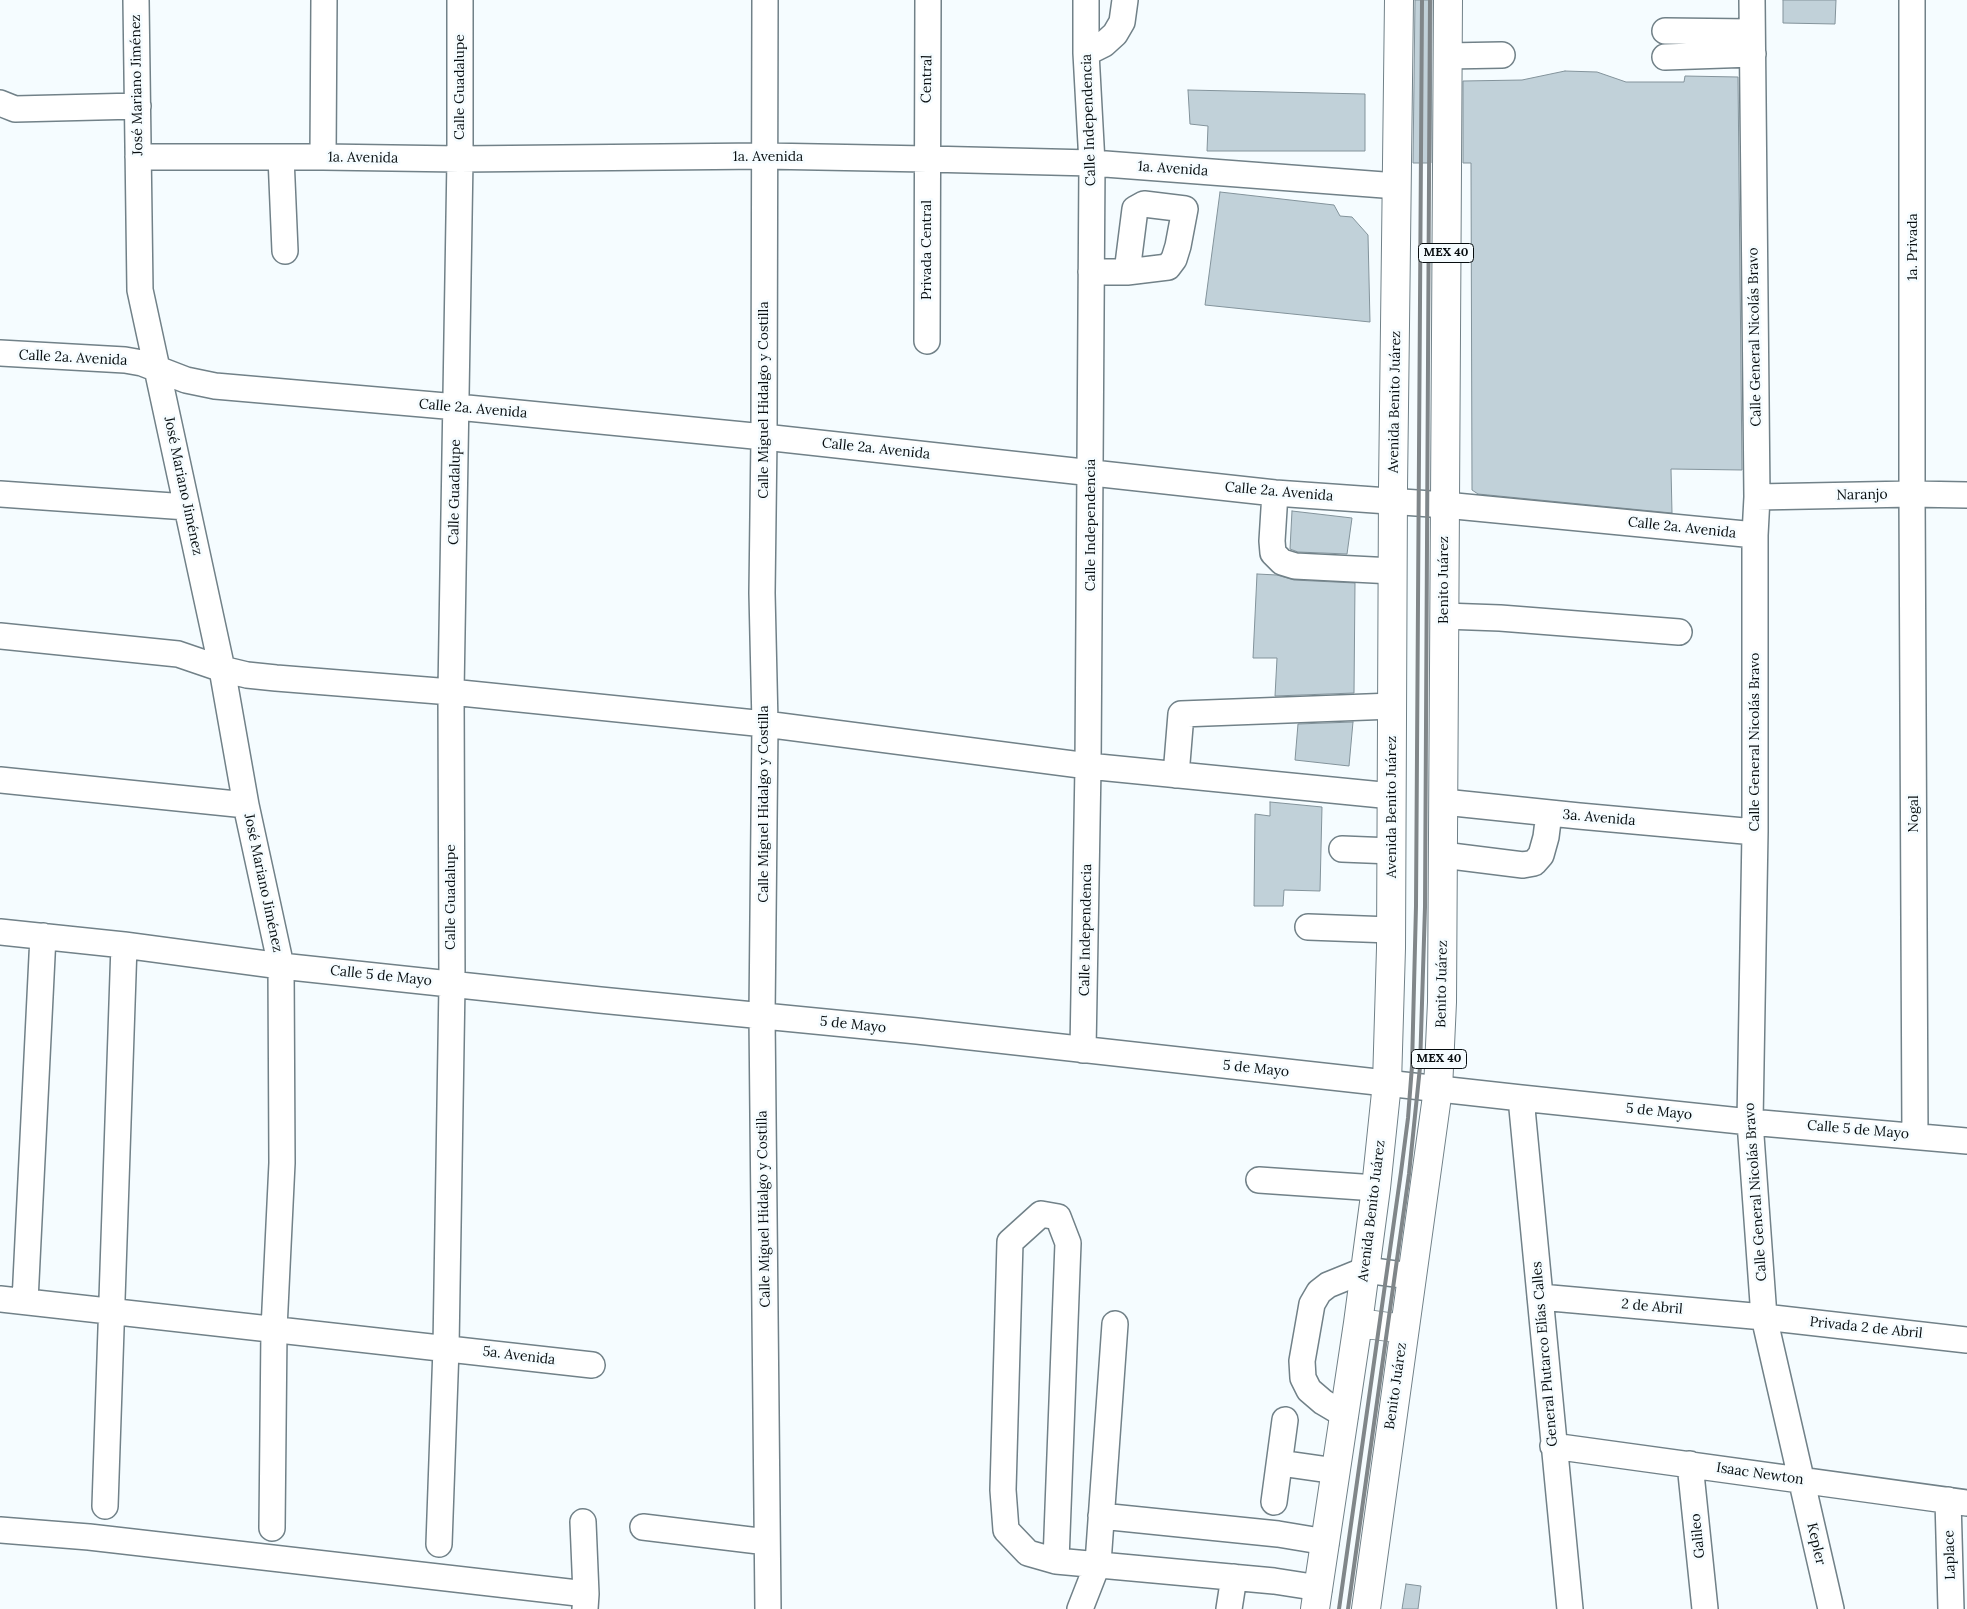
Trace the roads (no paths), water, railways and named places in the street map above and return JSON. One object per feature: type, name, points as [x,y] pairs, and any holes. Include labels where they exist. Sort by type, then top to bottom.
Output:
[{"type":"main road","name":"Avenida Benito Juárez","points":[[1317,1599],[1358,1323],[1376,1188],[1387,1083],[1392,851],[1399,0]]},
{"type":"main road","name":"MEX 40","points":[[1445,505],[1448,0]]},
{"type":"main road","name":"Benito Juárez","points":[[1366,1609],[1438,1089],[1442,1002],[1444,854],[1445,505]]},
{"type":"main road","points":[[1358,1323],[1404,1328]]},
{"type":"street","name":"José Mariano Jiménez","points":[[136,0],[140,290],[222,669],[246,805],[281,966],[282,1163],[274,1329],[272,1528]]},
{"type":"street","points":[[323,157],[324,0]]},
{"type":"street","name":"Calle Guadalupe","points":[[439,1544],[446,1348],[452,984],[451,692],[457,407],[460,0]]},
{"type":"street","name":"Calle Miguel Hidalgo y Costilla","points":[[765,0],[762,593],[765,724],[762,1016],[768,1609]]},
{"type":"street","name":"Central","points":[[926,159],[928,0]]},
{"type":"street","name":"Calle Independencia","points":[[1084,1050],[1091,473],[1092,164],[1086,53],[1086,0]]},
{"type":"street","points":[[1086,53],[1104,44],[1115,34],[1122,22],[1124,0]]},
{"type":"street","name":"Calle General Nicolás Bravo","points":[[1752,0],[1757,497],[1755,535],[1755,832],[1750,1122],[1764,1317],[1800,1480]]},
{"type":"street","name":"1a. Privada","points":[[1912,0],[1912,494]]},
{"type":"street","points":[[1665,31],[1752,43]]},
{"type":"street","points":[[1666,57],[1752,43]]},
{"type":"street","points":[[1447,56],[1502,55]]},
{"type":"street","points":[[1,104],[15,109],[138,106]]},
{"type":"street","name":"1a. Avenida","points":[[138,157],[460,159],[764,156],[926,159],[1092,164],[1397,186]]},
{"type":"street","points":[[281,157],[285,251]]},
{"type":"street","name":"Privada Central","points":[[926,159],[927,340]]},
{"type":"street","points":[[1091,272],[1127,272],[1168,267],[1174,260],[1178,246],[1190,171]]},
{"type":"street","points":[[1127,272],[1135,209],[1144,204],[1185,209]]},
{"type":"street","name":"Calle 2a. Avenida","points":[[0,353],[125,360],[142,363],[186,380],[215,386],[764,437],[1275,493],[1445,505],[1755,535]]},
{"type":"street","points":[[1275,493],[1272,541],[1274,553],[1282,562],[1295,566],[1393,571]]},
{"type":"street","points":[[0,494],[187,507]]},
{"type":"street","name":"Naranjo","points":[[1757,497],[1912,494],[1967,496]]},
{"type":"street","name":"Nogal","points":[[1912,494],[1916,1135]]},
{"type":"street","points":[[1444,616],[1500,618],[1679,632]]},
{"type":"street","points":[[0,636],[178,654],[222,669],[247,675],[451,692],[765,724],[1088,766],[1392,796]]},
{"type":"street","points":[[1176,775],[1181,714],[1393,706]]},
{"type":"street","points":[[0,780],[246,805]]},
{"type":"street","name":"3a. Avenida","points":[[1444,802],[1755,832]]},
{"type":"street","points":[[1444,854],[1523,864],[1534,863],[1541,855],[1549,813]]},
{"type":"street","points":[[1342,849],[1392,851]]},
{"type":"street","points":[[1308,927],[1391,930]]},
{"type":"street","name":"Calle 5 de Mayo","points":[[0,932],[124,945],[281,966],[762,1016]]},
{"type":"street","points":[[25,1301],[43,936]]},
{"type":"street","points":[[104,1506],[124,945]]},
{"type":"street","name":"5 de Mayo","points":[[762,1016],[1750,1122]]},
{"type":"street","name":"General Plutarco Elías Calles","points":[[1521,1098],[1570,1609]]},
{"type":"street","name":"Calle 5 de Mayo","points":[[1750,1122],[1967,1140]]},
{"type":"street","points":[[1260,1180],[1376,1188]]},
{"type":"street","points":[[1056,1560],[1068,1243],[1058,1216],[1041,1214],[1010,1242],[1003,1490],[1006,1530],[1028,1552],[1056,1560],[1234,1577],[1317,1599]]},
{"type":"street","points":[[1345,1414],[1323,1402],[1309,1390],[1303,1378],[1302,1361],[1312,1304],[1319,1292],[1328,1286],[1365,1270],[1411,1276]]},
{"type":"street","name":"2 de Abril","points":[[1540,1297],[1764,1317]]},
{"type":"street","name":"5a. Avenida","points":[[0,1299],[592,1365]]},
{"type":"street","name":"Privada 2 de Abril","points":[[1764,1317],[1967,1340]]},
{"type":"street","points":[[1080,1609],[1098,1564],[1115,1324]]},
{"type":"street","points":[[1274,1502],[1285,1420]]},
{"type":"street","name":"Isaac Newton","points":[[1553,1446],[1958,1502]]},
{"type":"street","points":[[1280,1463],[1336,1471]]},
{"type":"street","name":"Galileo","points":[[1690,1464],[1705,1609]]},
{"type":"street","name":"Kepler","points":[[1800,1480],[1831,1609]]},
{"type":"street","name":"Laplace","points":[[1951,1609],[1958,1502]]},
{"type":"street","points":[[1101,1516],[1278,1534],[1326,1542]]},
{"type":"street","points":[[0,1530],[89,1538],[586,1601],[583,1522]]},
{"type":"street","points":[[643,1527],[767,1542]]},
{"type":"street","points":[[1229,1609],[1234,1577]]},
{"type":"railway","points":[[1339,1609],[1401,1172],[1412,1066],[1416,906],[1422,0]]},
{"type":"railway","points":[[1348,1609],[1409,1174],[1420,1067],[1425,907],[1430,0]]}]
